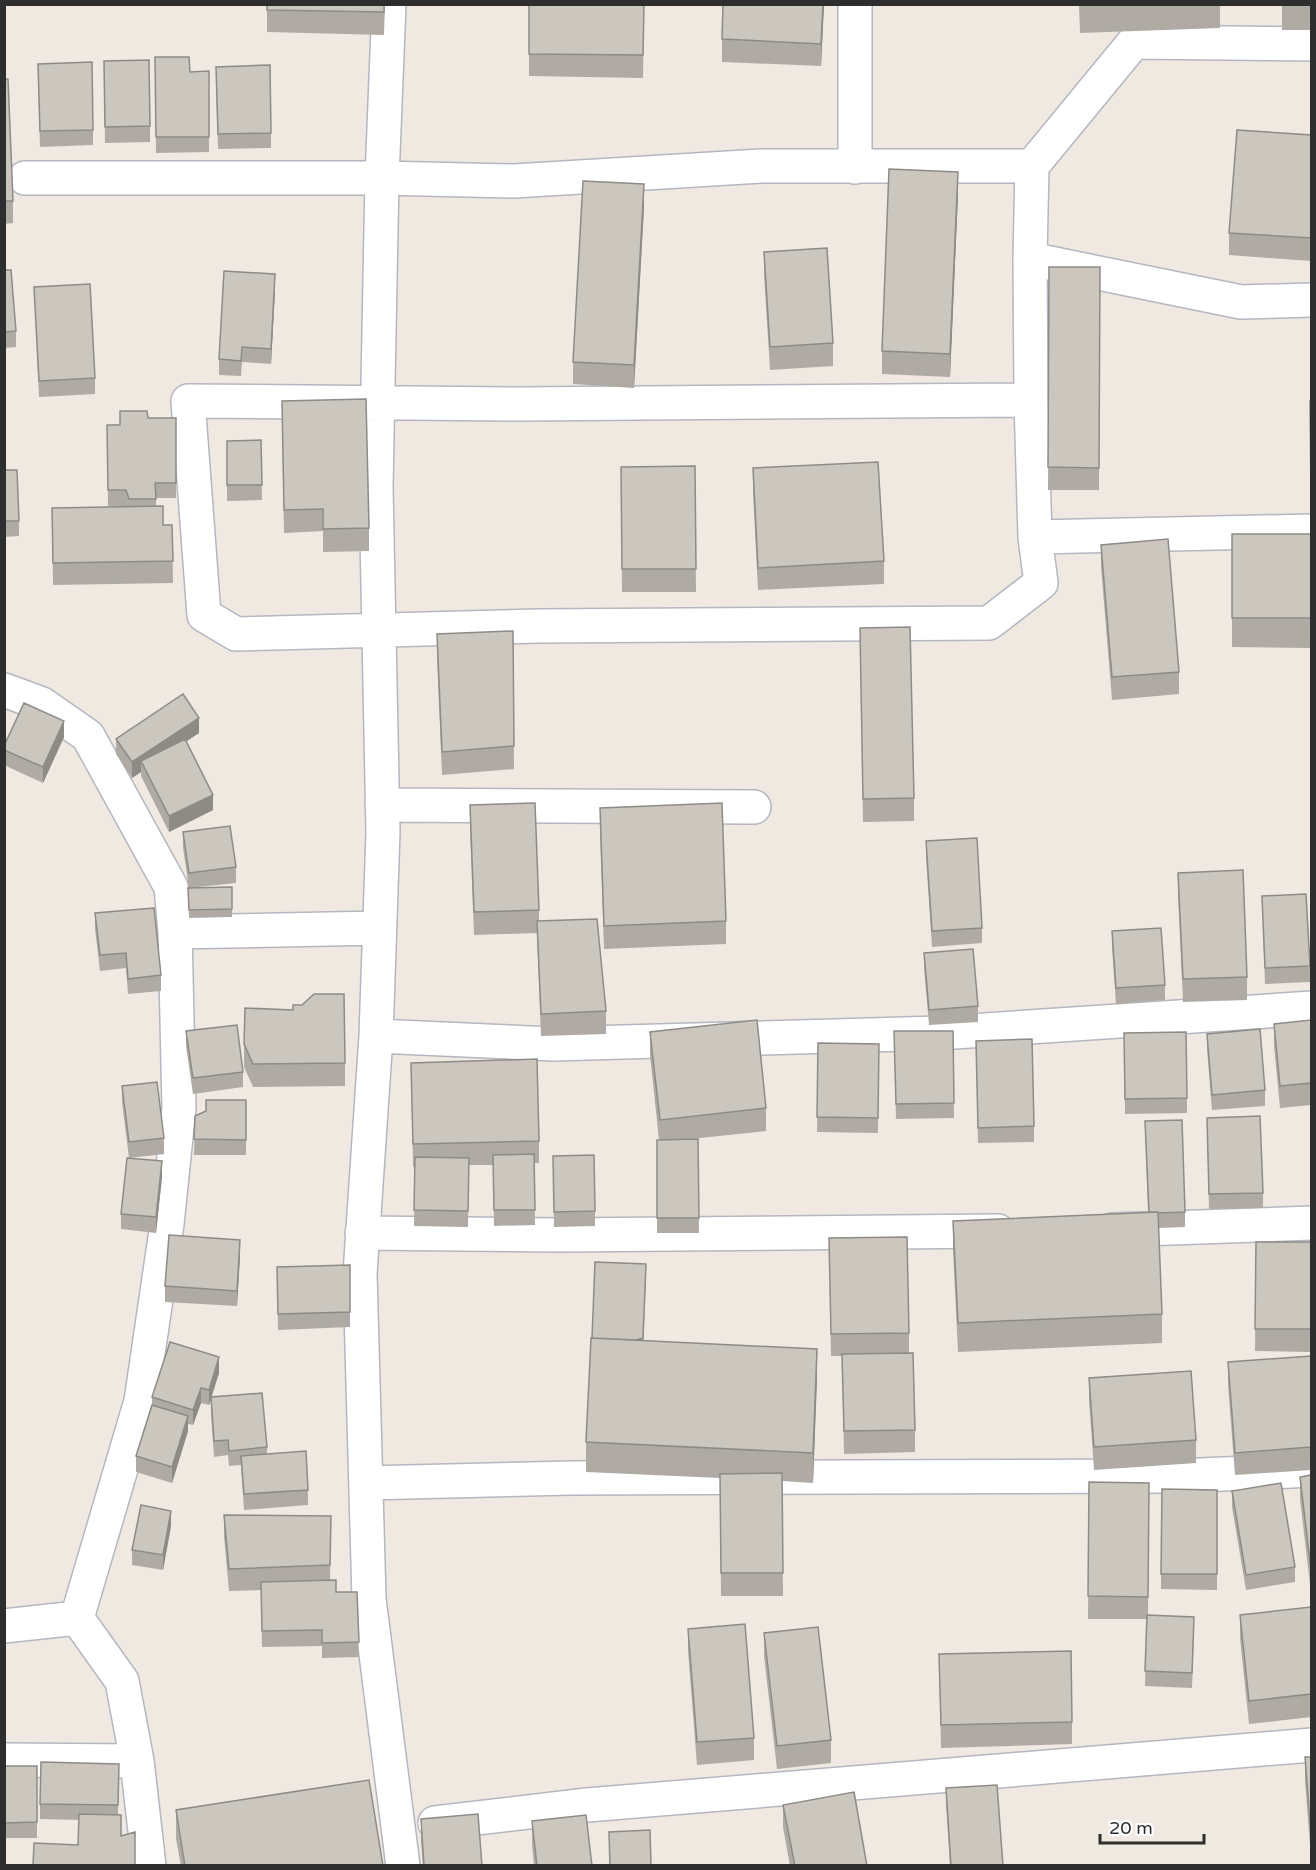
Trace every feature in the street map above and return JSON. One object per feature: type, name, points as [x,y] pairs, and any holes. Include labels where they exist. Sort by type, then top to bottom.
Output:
[{"type":"street","points":[[389,4],[382,178],[376,487],[382,805],[376,1036],[360,1274],[369,1599],[403,1866]]},
{"type":"street","points":[[855,4],[855,167]]},
{"type":"street","points":[[1031,400],[533,404],[188,401],[204,615],[236,634],[380,630],[989,623],[1041,583],[1035,537],[1031,400],[1032,166],[1134,42],[1311,44]]},
{"type":"street","points":[[25,178],[382,178],[514,181],[761,166],[1032,166]]},
{"type":"street","points":[[1030,259],[1241,302],[1311,300]]},
{"type":"street","points":[[1035,537],[1311,531]]},
{"type":"street","points":[[4,690],[42,704],[88,736],[171,886],[175,932],[179,1108],[167,1224],[141,1401],[76,1618]]},
{"type":"street","points":[[382,805],[754,807]]},
{"type":"street","points":[[175,932],[379,928]]},
{"type":"street","points":[[376,1036],[553,1044],[916,1034],[1311,1008]]},
{"type":"street","points":[[1081,1230],[1311,1223]]},
{"type":"street","points":[[362,1233],[561,1235],[1022,1231]]},
{"type":"street","points":[[366,1483],[582,1478],[1179,1476],[1311,1470]]},
{"type":"street","points":[[4,1626],[76,1618]]},
{"type":"street","points":[[76,1618],[122,1681],[137,1761],[149,1866]]},
{"type":"street","points":[[399,1827],[587,1804],[1311,1745]]},
{"type":"street","points":[[4,1760],[137,1761]]},
{"type":"building","points":[[267,4],[384,4],[384,12],[267,10]]},
{"type":"building","points":[[529,4],[644,4],[643,55],[529,54]]},
{"type":"building","points":[[723,4],[823,4],[821,44],[722,39]]},
{"type":"building","points":[[155,57],[189,57],[190,72],[209,71],[209,137],[156,137]]},
{"type":"building","points":[[149,60],[150,126],[105,127],[104,61]]},
{"type":"building","points":[[92,62],[93,130],[40,131],[38,64]]},
{"type":"building","points":[[270,65],[271,133],[218,134],[216,67]]},
{"type":"building","points":[[4,79],[8,79],[13,201],[4,201]]},
{"type":"building","points":[[1237,130],[1311,135],[1311,238],[1229,233]]},
{"type":"building","points":[[889,169],[958,172],[950,354],[882,351]]},
{"type":"building","points":[[583,181],[644,184],[634,365],[573,362]]},
{"type":"building","points":[[827,248],[833,343],[770,347],[764,252]]},
{"type":"building","points":[[1049,267],[1100,267],[1099,468],[1048,467]]},
{"type":"building","points":[[4,270],[11,270],[16,331],[4,332]]},
{"type":"building","points":[[224,271],[275,274],[271,349],[242,347],[241,361],[219,359]]},
{"type":"building","points":[[90,284],[95,378],[39,381],[34,287]]},
{"type":"building","points":[[366,399],[369,528],[323,529],[323,509],[284,510],[282,401]]},
{"type":"building","points":[[1310,401],[1311,401],[1311,498]]},
{"type":"building","points":[[120,411],[147,411],[148,418],[176,418],[176,483],[155,483],[156,499],[129,499],[126,490],[108,490],[107,425],[120,425]]},
{"type":"building","points":[[261,440],[262,485],[227,485],[227,441]]},
{"type":"building","points":[[878,462],[884,561],[758,568],[753,468]]},
{"type":"building","points":[[695,466],[696,569],[622,569],[621,467]]},
{"type":"building","points":[[4,470],[17,470],[19,521],[4,521]]},
{"type":"building","points":[[163,506],[163,525],[172,525],[173,561],[53,563],[52,508]]},
{"type":"building","points":[[1232,534],[1311,534],[1311,618],[1232,618]]},
{"type":"building","points":[[1168,539],[1179,672],[1112,677],[1101,545]]},
{"type":"building","points":[[910,627],[914,798],[863,799],[860,628]]},
{"type":"building","points":[[513,631],[514,746],[442,752],[437,634]]},
{"type":"building","points":[[183,694],[199,718],[132,762],[116,739]]},
{"type":"building","points":[[24,703],[64,721],[43,767],[4,750]]},
{"type":"building","points":[[185,739],[213,795],[169,816],[141,761]]},
{"type":"building","points":[[535,803],[539,910],[474,912],[470,805]]},
{"type":"building","points":[[722,803],[726,921],[604,926],[600,808]]},
{"type":"building","points":[[230,826],[236,867],[189,873],[183,832]]},
{"type":"building","points":[[977,838],[982,928],[932,931],[926,841]]},
{"type":"building","points":[[1243,870],[1247,977],[1183,979],[1178,873]]},
{"type":"building","points":[[232,887],[232,909],[189,910],[188,888]]},
{"type":"building","points":[[1306,894],[1310,966],[1265,968],[1262,896]]},
{"type":"building","points":[[154,908],[161,975],[128,979],[126,953],[100,955],[95,913]]},
{"type":"building","points":[[597,919],[606,1011],[541,1014],[537,921]]},
{"type":"building","points":[[1161,928],[1165,985],[1116,988],[1112,931]]},
{"type":"building","points":[[973,949],[978,1006],[929,1010],[924,953]]},
{"type":"building","points":[[314,994],[344,994],[345,1063],[253,1064],[244,1044],[245,1008],[293,1010],[293,1005],[302,1005]]},
{"type":"building","points":[[757,1020],[766,1108],[660,1120],[650,1032]]},
{"type":"building","points":[[1311,1020],[1311,1083],[1280,1086],[1274,1024]]},
{"type":"building","points":[[237,1025],[243,1072],[193,1078],[186,1031]]},
{"type":"building","points":[[1260,1029],[1265,1090],[1212,1095],[1207,1034]]},
{"type":"building","points":[[894,1031],[953,1031],[954,1103],[896,1104]]},
{"type":"building","points":[[1186,1032],[1187,1098],[1125,1099],[1124,1033]]},
{"type":"building","points":[[1032,1039],[1034,1126],[978,1128],[976,1041]]},
{"type":"building","points":[[818,1043],[879,1044],[878,1118],[817,1117]]},
{"type":"building","points":[[537,1059],[539,1141],[413,1144],[411,1063]]},
{"type":"building","points":[[157,1082],[164,1138],[129,1142],[122,1086]]},
{"type":"building","points":[[206,1100],[246,1100],[246,1140],[194,1139],[195,1116],[206,1111]]},
{"type":"building","points":[[1260,1116],[1263,1193],[1209,1194],[1207,1118]]},
{"type":"building","points":[[1182,1120],[1185,1212],[1149,1212],[1145,1121]]},
{"type":"building","points":[[698,1139],[699,1218],[657,1218],[657,1140]]},
{"type":"building","points":[[534,1154],[535,1210],[494,1210],[493,1155]]},
{"type":"building","points":[[594,1155],[595,1211],[554,1212],[553,1156]]},
{"type":"building","points":[[415,1157],[469,1158],[468,1211],[414,1210]]},
{"type":"building","points":[[127,1158],[162,1161],[156,1217],[121,1214]]},
{"type":"building","points":[[1158,1212],[1162,1314],[958,1323],[953,1221]]},
{"type":"building","points":[[169,1235],[240,1240],[237,1291],[165,1286]]},
{"type":"building","points":[[907,1237],[909,1333],[831,1334],[829,1238]]},
{"type":"building","points":[[1256,1242],[1311,1242],[1311,1329],[1255,1329]]},
{"type":"building","points":[[595,1262],[646,1264],[643,1338],[636,1340],[592,1338]]},
{"type":"building","points":[[350,1265],[350,1312],[278,1314],[277,1267]]},
{"type":"building","points":[[591,1338],[817,1349],[813,1453],[586,1442]]},
{"type":"building","points":[[170,1342],[219,1357],[209,1390],[201,1388],[193,1410],[152,1397]]},
{"type":"building","points":[[913,1353],[915,1430],[844,1431],[842,1354]]},
{"type":"building","points":[[1311,1356],[1311,1447],[1235,1453],[1228,1362]]},
{"type":"building","points":[[1191,1371],[1196,1440],[1094,1447],[1089,1378]]},
{"type":"building","points":[[262,1393],[267,1447],[229,1451],[228,1440],[214,1441],[211,1397]]},
{"type":"building","points":[[152,1405],[188,1416],[172,1467],[136,1456]]},
{"type":"building","points":[[306,1451],[308,1490],[244,1494],[241,1456]]},
{"type":"building","points":[[782,1473],[783,1573],[721,1573],[720,1474]]},
{"type":"building","points":[[1311,1475],[1311,1570],[1300,1477]]},
{"type":"building","points":[[1089,1482],[1149,1483],[1148,1597],[1088,1596]]},
{"type":"building","points":[[1281,1483],[1295,1567],[1246,1575],[1232,1491]]},
{"type":"building","points":[[1162,1489],[1217,1490],[1217,1574],[1161,1574]]},
{"type":"building","points":[[141,1505],[171,1511],[163,1555],[132,1550]]},
{"type":"building","points":[[224,1515],[331,1516],[330,1565],[229,1569]]},
{"type":"building","points":[[336,1580],[336,1592],[357,1592],[359,1642],[322,1643],[322,1630],[262,1631],[261,1582]]},
{"type":"building","points":[[1311,1607],[1311,1694],[1249,1701],[1240,1615]]},
{"type":"building","points":[[1147,1615],[1194,1617],[1192,1673],[1145,1671]]},
{"type":"building","points":[[745,1624],[754,1738],[697,1742],[688,1629]]},
{"type":"building","points":[[818,1627],[831,1740],[777,1746],[764,1633]]},
{"type":"building","points":[[1071,1651],[1072,1722],[941,1725],[939,1654]]},
{"type":"building","points":[[1305,1757],[1311,1757],[1311,1836]]},
{"type":"building","points":[[41,1762],[119,1764],[118,1805],[40,1804]]},
{"type":"building","points":[[4,1766],[37,1766],[37,1822],[4,1823]]},
{"type":"building","points":[[369,1780],[383,1866],[185,1866],[176,1810]]},
{"type":"building","points":[[997,1785],[1003,1866],[951,1866],[946,1788]]},
{"type":"building","points":[[854,1792],[867,1866],[795,1866],[783,1805]]},
{"type":"building","points":[[79,1814],[121,1815],[121,1836],[135,1832],[135,1866],[33,1866],[34,1843],[78,1845]]},
{"type":"building","points":[[478,1814],[482,1866],[424,1866],[421,1819]]},
{"type":"building","points":[[586,1815],[592,1866],[537,1866],[532,1821]]},
{"type":"building","points":[[650,1830],[651,1866],[610,1866],[609,1832]]}]
